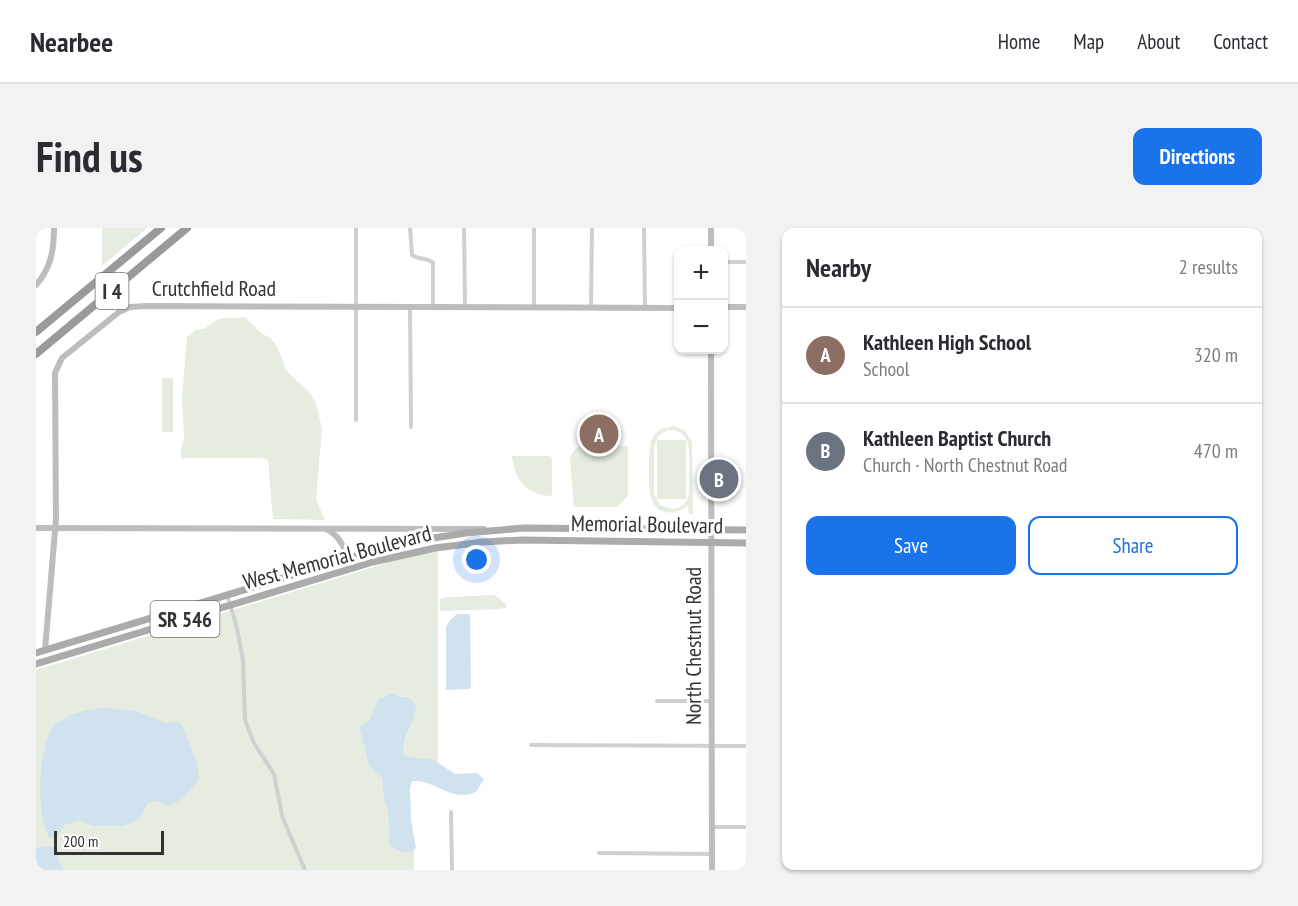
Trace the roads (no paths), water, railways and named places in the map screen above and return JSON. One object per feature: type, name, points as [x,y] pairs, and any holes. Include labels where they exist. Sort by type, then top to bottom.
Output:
[{"type":"highway","name":"I 4","points":[[36,332],[161,228]]},
{"type":"highway","name":"I 4","points":[[36,354],[188,228]]},
{"type":"main road","name":"Memorial Boulevard","points":[[546,528],[746,530]]},
{"type":"main road","name":"West Memorial Boulevard","points":[[45,650],[331,563],[427,539],[506,529],[546,528]]},
{"type":"main road","name":"Memorial Boulevard","points":[[548,541],[746,543]]},
{"type":"main road","name":"West Memorial Boulevard","points":[[36,663],[373,562],[462,544],[548,541]]},
{"type":"main road","points":[[349,558],[359,562],[373,562]]},
{"type":"main road","points":[[36,663],[45,650],[51,655],[62,656]]},
{"type":"main road","name":"SR 546","points":[[36,653],[45,650]]},
{"type":"street","points":[[36,285],[52,257],[54,228]]},
{"type":"street","points":[[356,228],[356,420]]},
{"type":"street","points":[[410,228],[412,255],[418,259],[428,259],[433,263],[433,307]]},
{"type":"street","points":[[464,228],[465,307]]},
{"type":"street","points":[[534,228],[534,307]]},
{"type":"street","points":[[591,308],[592,228]]},
{"type":"street","points":[[644,228],[645,308]]},
{"type":"street","points":[[711,228],[711,246]]},
{"type":"street","points":[[728,262],[746,262]]},
{"type":"street","name":"Crutchfield Road","points":[[45,650],[56,528],[56,368],[66,355],[119,312],[130,307],[146,306],[674,308]]},
{"type":"street","points":[[410,307],[411,427]]},
{"type":"street","points":[[728,307],[746,307]]},
{"type":"street","name":"North Chestnut Road","points":[[711,354],[712,870]]},
{"type":"street","points":[[36,528],[506,529]]},
{"type":"street","points":[[326,528],[339,540],[349,558]]},
{"type":"street","points":[[339,540],[339,533],[344,528]]},
{"type":"street","points":[[331,563],[335,574]]},
{"type":"street","points":[[227,595],[236,624],[243,660],[245,720],[254,743],[274,774],[282,816],[305,870]]},
{"type":"street","points":[[47,635],[52,641],[62,645]]},
{"type":"street","points":[[657,701],[711,701]]},
{"type":"street","points":[[531,746],[746,746]]},
{"type":"street","points":[[451,812],[452,870]]},
{"type":"street","points":[[712,827],[746,827]]},
{"type":"street","points":[[599,854],[712,854]]},
{"type":"water","points":[[457,614],[470,614],[471,687],[446,690],[446,627]]},
{"type":"water","points":[[393,693],[398,697],[408,698],[416,706],[414,719],[404,744],[404,756],[434,760],[455,774],[477,773],[484,779],[476,792],[467,795],[451,793],[421,781],[412,781],[410,788],[411,820],[416,848],[406,852],[395,850],[389,845],[388,813],[382,778],[369,766],[360,731],[360,727],[370,719],[378,699]]},
{"type":"water","points":[[105,708],[136,711],[166,723],[178,722],[182,725],[197,763],[199,780],[183,798],[170,806],[156,801],[148,803],[141,816],[134,822],[122,826],[93,826],[78,820],[66,824],[55,838],[50,838],[42,815],[40,780],[45,746],[50,732],[57,723],[74,714]]},
{"type":"water","points":[[53,846],[58,849],[58,860],[64,870],[36,870],[36,848]]},
{"type":"place","name":"Kathleen High School","points":[[599,434]]},
{"type":"place","name":"Kathleen Baptist Church","points":[[719,479]]}]
